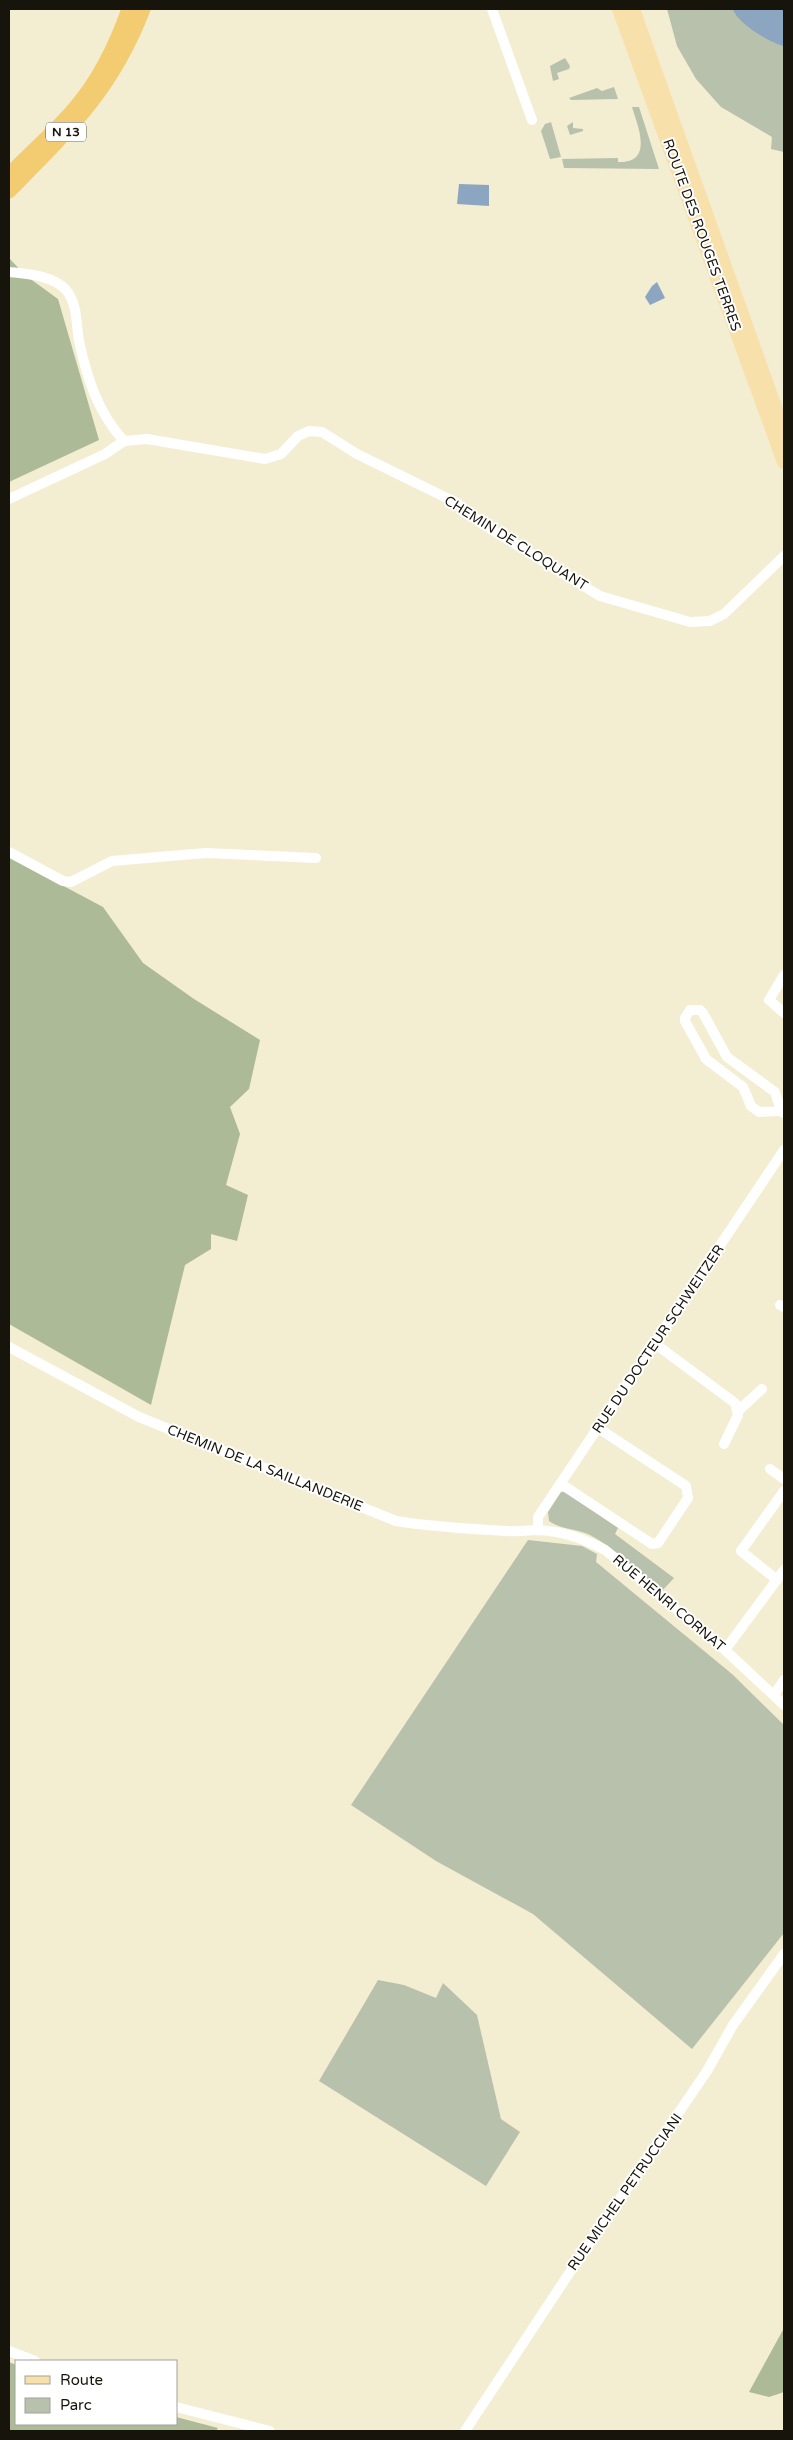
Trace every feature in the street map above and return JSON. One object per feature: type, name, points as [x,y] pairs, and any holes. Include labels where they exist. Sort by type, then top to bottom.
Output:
[{"type":"highway","name":"N 13","points":[[9,175],[76,106],[88,90],[121,31],[129,9]]},
{"type":"highway","name":"N 13","points":[[9,191],[84,113],[100,92],[132,39],[143,9]]},
{"type":"main road","name":"ROUTE DES ROUGES TERRES","points":[[619,9],[784,462]]},
{"type":"main road","name":"ROUTE DES ROUGES TERRES","points":[[633,9],[784,432]]},
{"type":"street","points":[[492,9],[532,120]]},
{"type":"street","points":[[9,272],[33,274],[56,283],[66,291],[74,306],[79,340],[96,400],[115,431],[124,441]]},
{"type":"street","name":"CHEMIN DE CLOQUANT","points":[[9,499],[105,454],[124,441],[147,439],[265,459],[281,454],[298,436],[309,431],[322,432],[357,454],[457,503],[484,525],[600,596],[690,622],[710,621],[724,614],[784,556]]},
{"type":"street","points":[[9,852],[63,881],[71,882],[112,861],[206,853],[316,858]]},
{"type":"street","points":[[784,975],[769,1000],[784,1013]]},
{"type":"street","points":[[690,1010],[700,1010],[703,1012],[730,1060],[774,1092],[782,1112],[764,1114],[759,1112],[751,1106],[743,1087],[706,1059],[685,1021],[690,1010]]},
{"type":"street","name":"RUE DU DOCTEUR SCHWEITZER","points":[[538,1530],[536,1522],[538,1516],[784,1150]]},
{"type":"street","points":[[654,1343],[735,1403],[738,1411],[736,1420],[724,1444]]},
{"type":"street","name":"CHEMIN DE LA SAILLANDERIE","points":[[9,1347],[139,1417],[396,1521],[430,1527],[523,1532],[538,1530]]},
{"type":"street","points":[[738,1411],[762,1389]]},
{"type":"street","points":[[561,1484],[652,1544],[658,1542],[688,1498],[686,1486],[598,1428]]},
{"type":"street","points":[[770,1468],[784,1479]]},
{"type":"street","points":[[777,1580],[741,1553],[741,1551],[784,1491]]},
{"type":"street","name":"RUE HENRI CORNAT","points":[[538,1530],[573,1536],[605,1550],[725,1650],[784,1705]]},
{"type":"street","points":[[725,1650],[784,1570]]},
{"type":"street","points":[[774,1695],[784,1680]]},
{"type":"street","name":"RUE MICHEL PETRUCCIANI","points":[[466,2431],[552,2298],[702,2078],[733,2025],[784,1954]]},
{"type":"street","points":[[9,2351],[32,2360]]},
{"type":"street","points":[[178,2408],[270,2431]]},
{"type":"green space","points":[[667,9],[784,9],[784,152],[771,149],[772,137],[721,107],[696,79],[677,46]]},
{"type":"green space","points":[[565,58],[570,66],[569,69],[557,73],[559,79],[553,81],[550,66]]},
{"type":"green space","points":[[614,87],[618,99],[571,100],[569,98],[597,88],[602,91]]},
{"type":"green space","points":[[632,107],[639,107],[659,169],[564,168],[562,159],[618,158],[618,162],[629,161],[636,157],[640,150],[641,142]]},
{"type":"green space","points":[[551,122],[561,157],[550,159],[541,131],[545,124]]},
{"type":"green space","points":[[573,122],[573,128],[583,129],[583,131],[570,135],[567,126]]},
{"type":"green space","points":[[9,258],[25,275],[58,299],[99,440],[9,482]]},
{"type":"green space","points":[[9,857],[103,907],[143,963],[194,999],[260,1040],[249,1089],[230,1107],[240,1134],[226,1185],[248,1195],[237,1241],[211,1234],[211,1249],[185,1265],[151,1405],[9,1324]]},
{"type":"green space","points":[[561,1492],[566,1492],[618,1528],[615,1534],[674,1578],[661,1592],[600,1540],[585,1533],[558,1526],[549,1521],[548,1512]]},
{"type":"green space","points":[[528,1540],[582,1546],[597,1554],[596,1562],[732,1674],[784,1725],[784,1933],[692,2049],[533,1914],[436,1861],[351,1805]]},
{"type":"green space","points":[[378,1980],[404,1985],[436,1998],[443,1983],[477,2015],[501,2119],[520,2132],[486,2186],[319,2081]]},
{"type":"green space","points":[[784,2328],[784,2392],[769,2397],[749,2392]]},
{"type":"green space","points":[[9,2362],[15,2365],[15,2425],[178,2425],[178,2418],[218,2428],[216,2431],[9,2431]]},
{"type":"water","points":[[733,9],[784,9],[784,46],[755,32],[741,20]]},
{"type":"water","points":[[459,184],[489,185],[489,206],[457,204]]},
{"type":"water","points":[[657,282],[665,298],[650,305],[645,297]]}]
